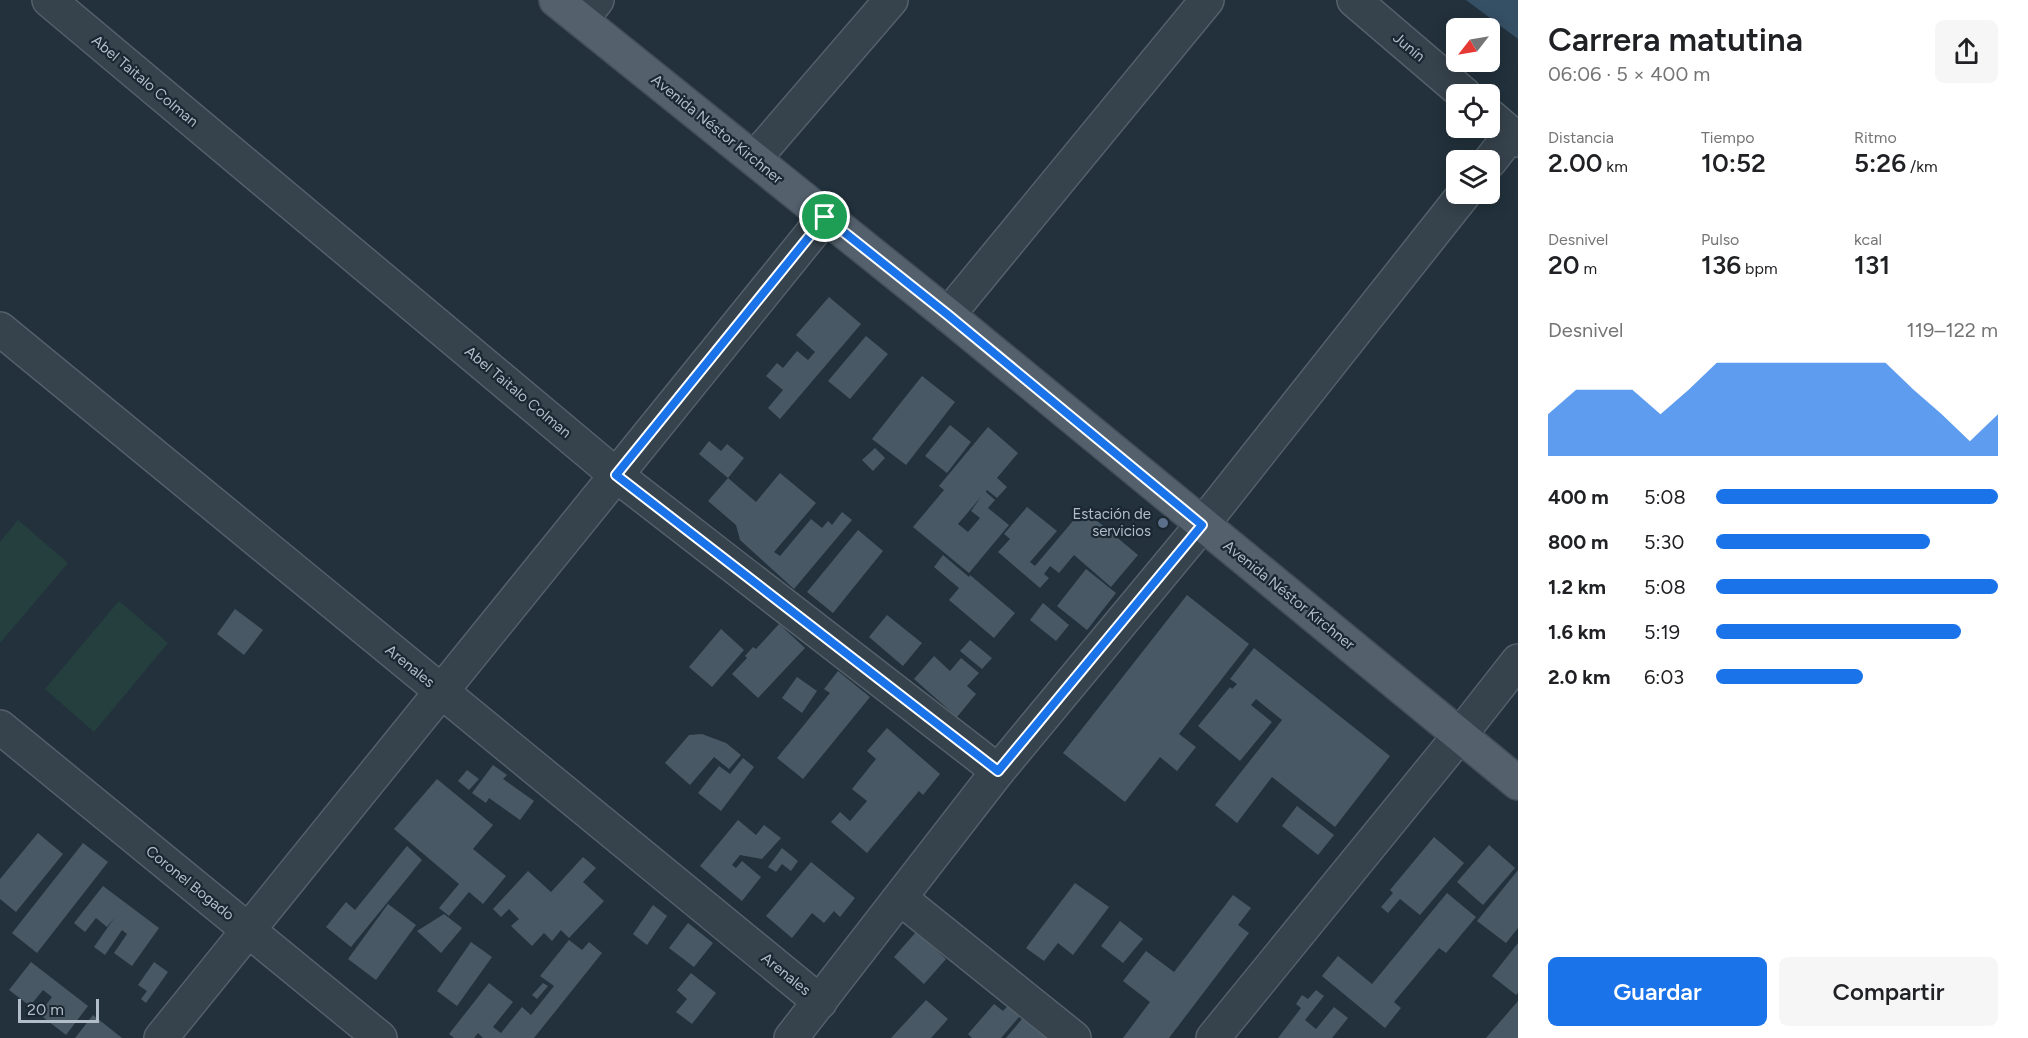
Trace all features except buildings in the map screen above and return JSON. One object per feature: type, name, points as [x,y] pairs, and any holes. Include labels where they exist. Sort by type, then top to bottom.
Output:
[{"type":"main road","name":"Avenida Néstor Kirchner","points":[[578,7],[825,217],[948,315],[1518,783]]},
{"type":"street","name":"Abel Taitalo Colman","points":[[49,0],[616,475],[998,771]]},
{"type":"street","points":[[755,158],[891,0]]},
{"type":"street","points":[[948,315],[1207,0]]},
{"type":"street","name":"Junín","points":[[1354,0],[1452,84]]},
{"type":"street","points":[[1496,150],[1506,130]]},
{"type":"street","points":[[790,1038],[998,771],[1202,525],[1456,204]]},
{"type":"street","points":[[161,1038],[825,217]]},
{"type":"street","name":"Arenales","points":[[0,329],[820,1002]]},
{"type":"street","points":[[1213,1038],[1518,661]]},
{"type":"street","name":"Coronel Bogado","points":[[0,727],[380,1038]]},
{"type":"street","points":[[900,898],[1074,1038]]},
{"type":"green space","points":[[18,520],[68,563],[0,643],[0,542]]},
{"type":"green space","points":[[119,601],[168,643],[94,732],[45,689]]},
{"type":"water","points":[[1466,0],[1518,0],[1518,39],[1500,26],[1500,18],[1490,18]]},
{"type":"place","name":"Estación de servicios","points":[[1163,523]]},
{"type":"route","points":[[825,217],[948,315],[1202,525],[998,771],[616,475],[825,217]]}]
